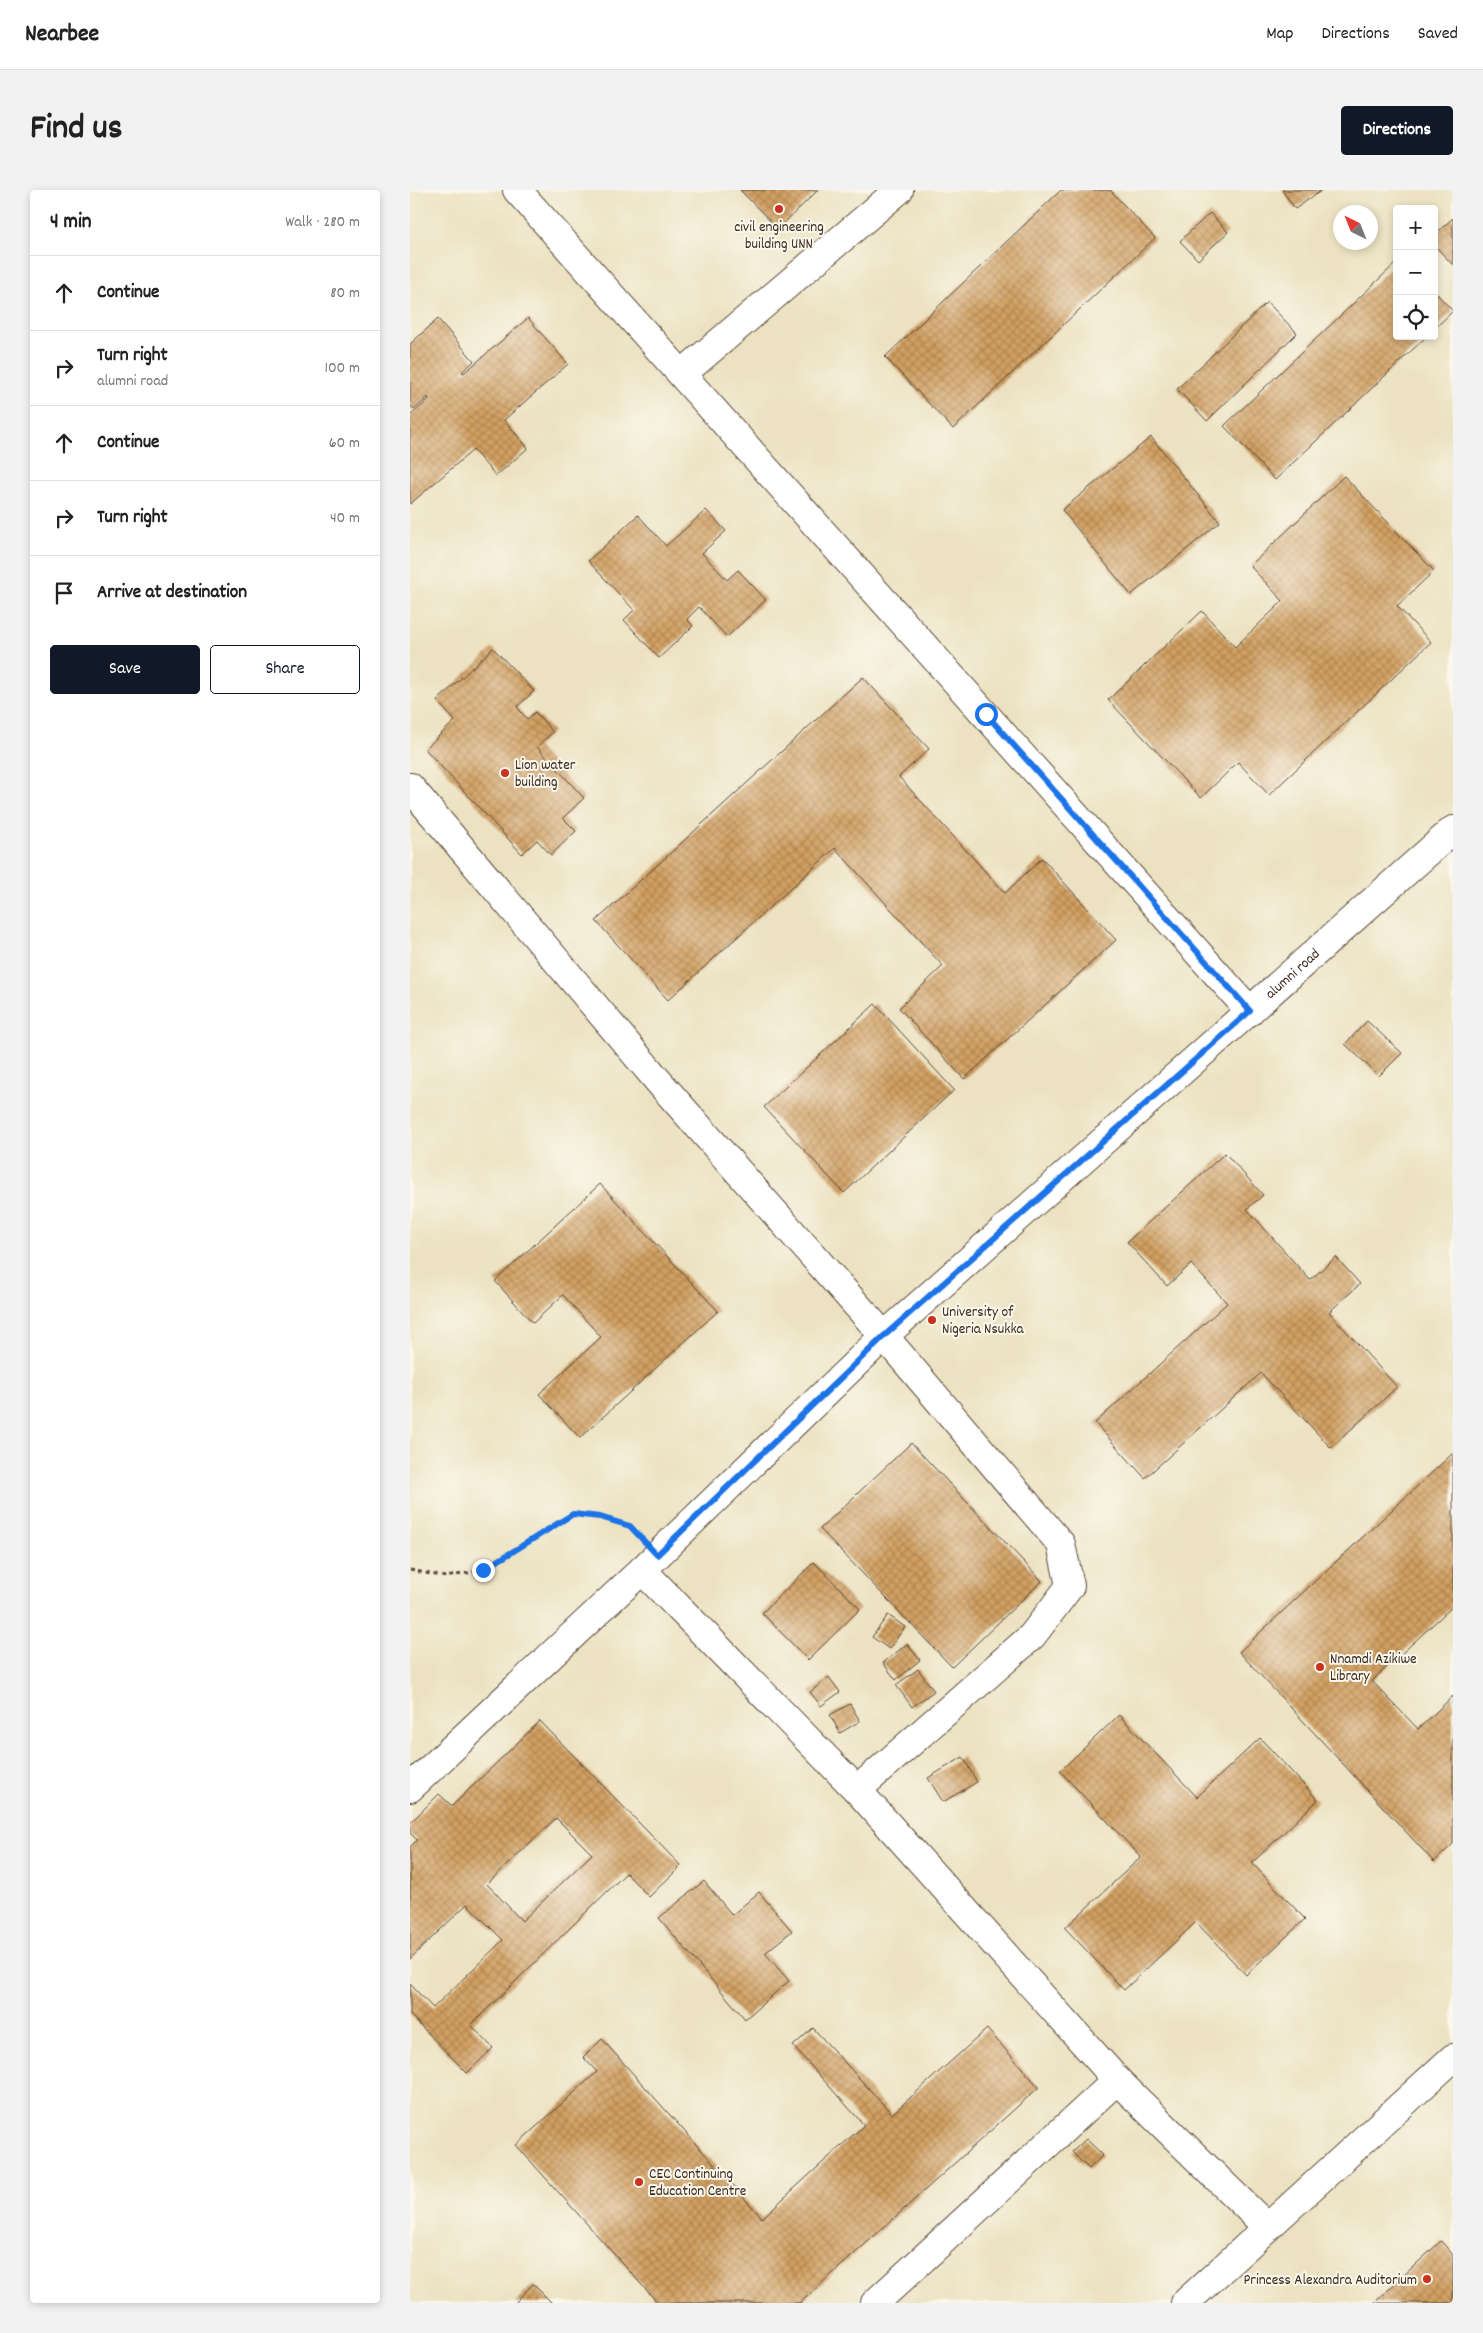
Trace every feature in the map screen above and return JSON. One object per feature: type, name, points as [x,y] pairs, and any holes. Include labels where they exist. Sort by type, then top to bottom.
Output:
[{"type":"street","points":[[517,190],[683,373],[1250,1011]]},
{"type":"street","points":[[683,373],[898,190]]},
{"type":"street","points":[[410,787],[658,1082],[884,1336],[1061,1544],[1070,1586],[1032,1636],[857,1790]]},
{"type":"street","name":"alumni road","points":[[410,1788],[650,1562],[884,1336],[1453,830]]},
{"type":"street","points":[[650,1562],[1117,2080],[1267,2228]]},
{"type":"street","points":[[1184,2303],[1453,2058]]},
{"type":"street","points":[[875,2303],[1117,2080]]},
{"type":"path","points":[[410,1570],[446,1577],[483,1570],[573,1514],[600,1517],[630,1526],[650,1562]]},
{"type":"building","name":"civil engineering building UNN","points":[[740,190],[818,190],[778,229]]},
{"type":"building","points":[[1061,190],[1110,190],[1155,238],[953,429],[885,357]]},
{"type":"building","points":[[1282,190],[1322,190],[1295,209]]},
{"type":"building","points":[[1210,213],[1228,232],[1198,260],[1180,241]]},
{"type":"building","points":[[1453,218],[1453,265],[1438,249],[1438,231]]},
{"type":"building","points":[[1393,266],[1393,340],[1423,340],[1275,480],[1224,426]]},
{"type":"building","points":[[1438,295],[1453,311],[1438,325]]},
{"type":"building","points":[[1267,302],[1297,333],[1207,421],[1177,389]]},
{"type":"building","points":[[528,318],[568,364],[504,420],[528,448],[496,476],[473,450],[410,504],[410,416],[429,399],[428,397],[414,410],[410,405],[410,344],[438,319],[474,361],[462,372],[464,373]]},
{"type":"building","points":[[1151,437],[1220,522],[1131,595],[1062,510]]},
{"type":"building","points":[[1344,476],[1434,571],[1397,606],[1431,642],[1269,795],[1238,762],[1201,798],[1108,700],[1202,611],[1235,647],[1283,601],[1250,566]]},
{"type":"building","points":[[706,510],[726,531],[702,553],[727,580],[738,570],[766,600],[727,637],[699,607],[687,619],[693,626],[659,658],[624,620],[634,610],[588,561],[638,515],[666,546]]},
{"type":"building","name":"Lion water building","points":[[493,648],[534,691],[517,707],[527,719],[535,712],[553,732],[537,747],[584,798],[563,818],[576,831],[551,855],[537,840],[522,854],[425,749],[455,721],[437,701]]},
{"type":"building","points":[[863,677],[929,749],[899,777],[1005,893],[1042,858],[1116,940],[964,1079],[899,1008],[943,966],[835,848],[668,1000],[596,921]]},
{"type":"building","points":[[875,1004],[954,1090],[844,1193],[764,1107]]},
{"type":"building","points":[[1367,1021],[1402,1053],[1379,1076],[1345,1044]]},
{"type":"building","points":[[1225,1153],[1263,1195],[1247,1209],[1310,1280],[1336,1257],[1360,1284],[1329,1312],[1397,1387],[1331,1448],[1261,1373],[1145,1478],[1095,1423],[1227,1303],[1191,1264],[1167,1286],[1127,1242]]},
{"type":"building","points":[[600,1184],[718,1311],[580,1438],[539,1394],[601,1337],[563,1295],[533,1323],[495,1281]]},
{"type":"building","points":[[911,1443],[1042,1581],[952,1667],[820,1529]]},
{"type":"building","name":"Nnamdi Azikiwe Library","points":[[1453,1453],[1453,1606],[1372,1681],[1418,1729],[1453,1696],[1453,1844],[1434,1862],[1239,1652]]},
{"type":"building","points":[[814,1562],[860,1609],[808,1660],[762,1613]]},
{"type":"building","points":[[888,1615],[905,1627],[889,1649],[872,1637]]},
{"type":"building","points":[[907,1644],[920,1660],[896,1680],[883,1663]]},
{"type":"building","points":[[918,1669],[934,1691],[912,1707],[896,1685]]},
{"type":"building","points":[[829,1677],[840,1692],[821,1706],[810,1692]]},
{"type":"building","points":[[850,1704],[860,1721],[840,1733],[830,1715]]},
{"type":"building","points":[[1119,1715],[1197,1797],[1260,1738],[1318,1800],[1252,1863],[1305,1919],[1246,1975],[1196,1922],[1124,1990],[1065,1928],[1141,1857],[1060,1771]]},
{"type":"building","points":[[540,1721],[681,1866],[649,1897],[626,1873],[471,2025],[493,2048],[467,2073],[410,2015],[410,1984],[433,2008],[503,1940],[467,1904],[410,1959],[410,1847],[417,1840],[410,1833],[410,1823],[439,1794],[452,1806]],"holes":[[[556,1818],[592,1854],[522,1921],[487,1884]]]},
{"type":"building","points":[[963,1757],[977,1782],[943,1802],[928,1778]]},
{"type":"building","points":[[704,1881],[732,1915],[759,1892],[792,1931],[765,1953],[789,1981],[745,2019],[659,1918]]},
{"type":"building","name":"CEC Continuing Education Centre","points":[[813,2028],[892,2114],[987,2029],[1039,2087],[800,2303],[658,2303],[516,2145],[597,2072],[583,2057],[602,2039],[762,2218],[864,2125],[793,2046]]},
{"type":"building","points":[[1086,2139],[1103,2155],[1089,2169],[1072,2152]]},
{"type":"building","name":"Princess Alexandra Auditorium","points":[[1441,2241],[1453,2255],[1453,2303],[1374,2303]]},
{"type":"building","points":[[533,2284],[552,2303],[515,2303]]},
{"type":"place","name":"civil engineering building UNN","points":[[779,209]]},
{"type":"place","name":"Lion water building","points":[[505,773]]},
{"type":"place","name":"University of Nigeria Nsukka","points":[[932,1320]]},
{"type":"place","name":"Nnamdi Azikiwe Library","points":[[1320,1667]]},
{"type":"place","name":"CEC Continuing Education Centre","points":[[639,2182]]},
{"type":"place","name":"Princess Alexandra Auditorium","points":[[1427,2279]]},
{"type":"route","points":[[483,1570],[525,1542],[573,1514],[600,1517],[630,1526],[657,1555],[884,1336],[1250,1011],[986,714]]}]
